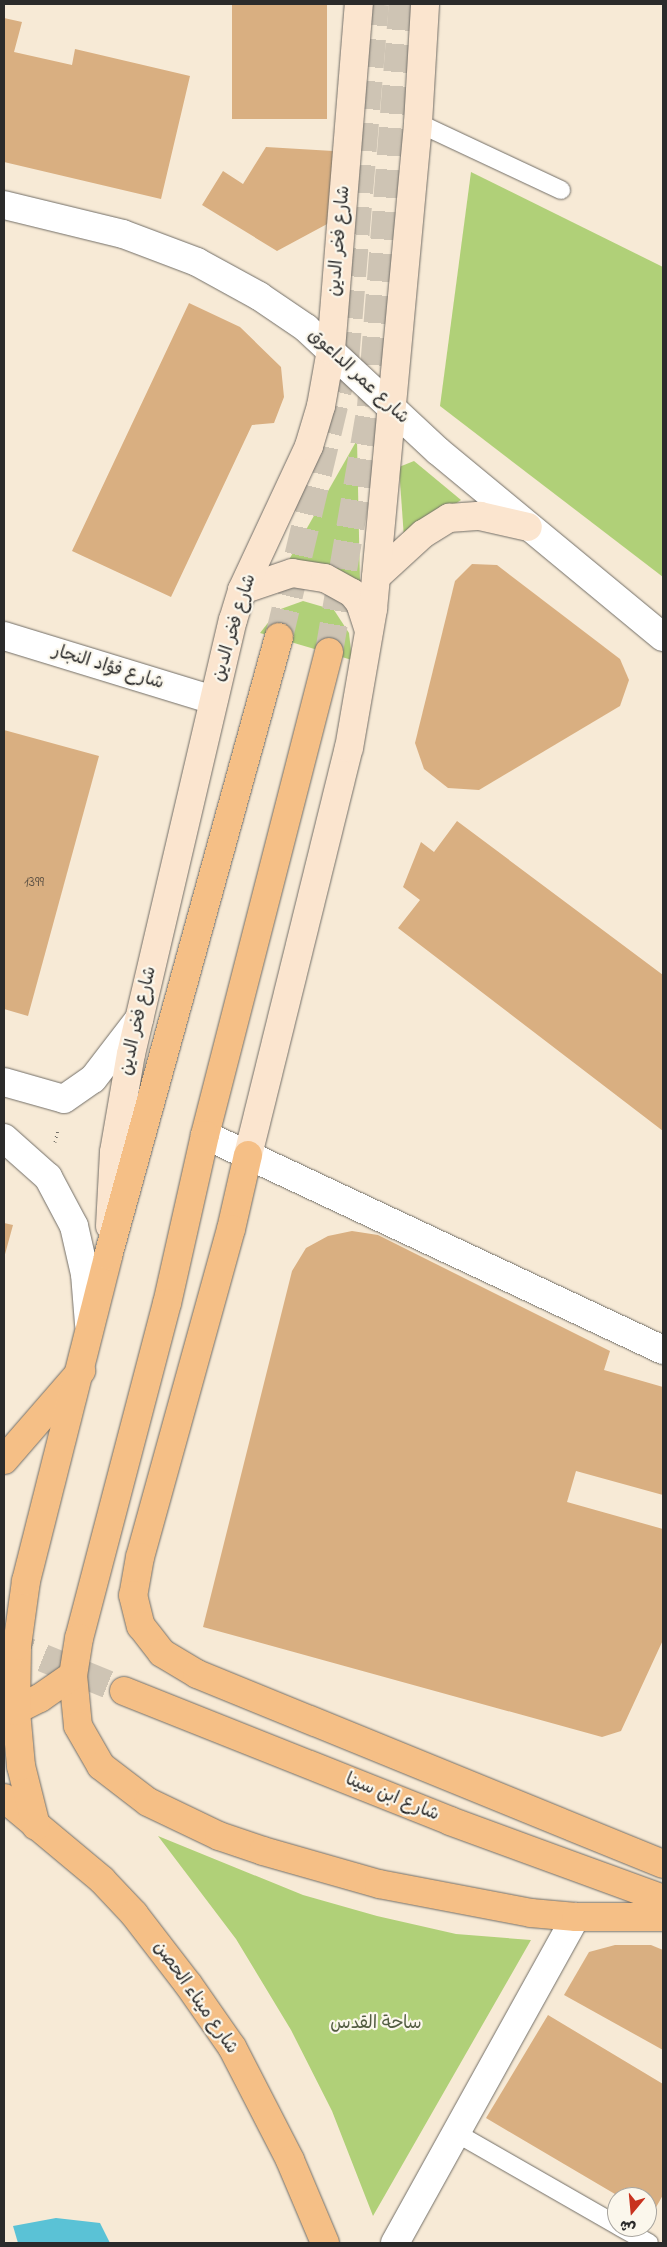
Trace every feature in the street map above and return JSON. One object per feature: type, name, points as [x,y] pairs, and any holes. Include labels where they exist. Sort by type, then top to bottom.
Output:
[{"type":"highway","points":[[36,1826],[20,1766],[10,1714],[16,1646],[26,1581],[81,1371],[108,1256],[279,637]]},
{"type":"highway","points":[[328,652],[205,1135],[167,1302],[88,1598],[73,1675],[78,1726],[101,1766],[148,1802],[179,1818],[263,1851],[379,1884],[532,1913],[576,1917],[663,1917]]},
{"type":"highway","points":[[248,1155],[231,1229],[140,1557],[133,1595],[141,1626],[162,1653],[204,1677],[663,1864]]},
{"type":"highway","points":[[4,1460],[81,1371]]},
{"type":"highway","points":[[10,1714],[73,1675]]},
{"type":"highway","name":"شارع ابن سينا","points":[[124,1691],[450,1821],[663,1899]]},
{"type":"highway","name":"شارع ميناء الحصن","points":[[4,1798],[102,1880],[134,1914],[211,2016],[232,2047],[274,2128],[326,2243]]},
{"type":"main road","name":"شارع فخر الدين","points":[[108,1256],[114,1152],[138,1019],[213,700],[242,590],[310,446],[322,406],[331,350],[359,4]]},
{"type":"main road","points":[[248,1155],[348,748],[369,632],[376,577],[390,407],[418,123],[425,4]]},
{"type":"main road","points":[[376,577],[423,534],[449,518],[480,516],[528,527]]},
{"type":"main road","points":[[242,590],[292,573],[326,578],[352,593],[360,603],[369,632]]},
{"type":"street","name":"شارع عمر الداعوق","points":[[4,205],[123,234],[197,262],[259,296],[306,328],[390,407],[528,527],[663,637]]},
{"type":"street","name":"شارع فؤاد النجار","points":[[4,636],[213,700]]},
{"type":"street","points":[[4,1082],[64,1099],[92,1079],[138,1019]]},
{"type":"street","points":[[205,1135],[663,1350]]},
{"type":"street","points":[[4,1138],[48,1177],[74,1226],[81,1250],[90,1335]]},
{"type":"street","points":[[395,2243],[458,2134],[576,1917]]},
{"type":"lane","points":[[418,123],[562,190]]},
{"type":"lane","points":[[458,2134],[607,2219]]},
{"type":"path","points":[[48,1177],[64,1099]]},
{"type":"green space","points":[[471,172],[663,267],[663,577],[440,406]]},
{"type":"green space","points":[[357,440],[360,583],[286,565]]},
{"type":"green space","points":[[414,461],[461,500],[404,538],[399,467]]},
{"type":"green space","points":[[303,601],[334,610],[349,633],[352,660],[260,633],[278,610]]},
{"type":"green space","name":"ساحة القدس","points":[[158,1836],[303,1895],[377,1916],[456,1934],[531,1940],[373,2216],[332,2111],[291,2030],[236,1939]]},
{"type":"water","points":[[56,2218],[100,2223],[110,2243],[18,2243],[13,2226]]},
{"type":"building","points":[[232,4],[327,4],[327,119],[232,119]]},
{"type":"building","points":[[4,18],[22,22],[14,52],[72,65],[75,49],[190,76],[161,199],[4,162]]},
{"type":"building","points":[[266,147],[333,151],[329,223],[277,251],[202,205],[223,171],[243,184]]},
{"type":"building","points":[[189,303],[240,327],[281,367],[284,397],[274,423],[252,425],[171,597],[72,551]]},
{"type":"building","points":[[472,564],[497,565],[620,659],[629,680],[620,706],[479,790],[448,788],[424,769],[415,743],[455,581]]},
{"type":"building","points":[[4,730],[99,756],[28,1016],[4,1009]]},
{"type":"building","points":[[457,821],[663,975],[663,1131],[398,928],[420,900],[403,887],[421,842],[434,852]]},
{"type":"building","points":[[4,1223],[13,1225],[4,1258]]},
{"type":"building","points":[[352,1231],[378,1235],[610,1351],[604,1370],[663,1387],[663,1495],[576,1471],[567,1502],[663,1529],[663,1640],[621,1731],[602,1737],[203,1627],[292,1271],[306,1248],[328,1236]]},
{"type":"building","points":[[615,1945],[651,1945],[663,1950],[663,2050],[564,1995],[589,1952]]},
{"type":"building","points":[[548,2015],[663,2084],[663,2195],[657,2206],[657,2187],[607,2187],[607,2189],[486,2118]]},
{"type":"tunnel","points":[[279,637],[345,360],[375,4]]},
{"type":"tunnel","points":[[329,652],[371,407],[403,4]]},
{"type":"tunnel","points":[[4,1642],[124,1691]]}]
